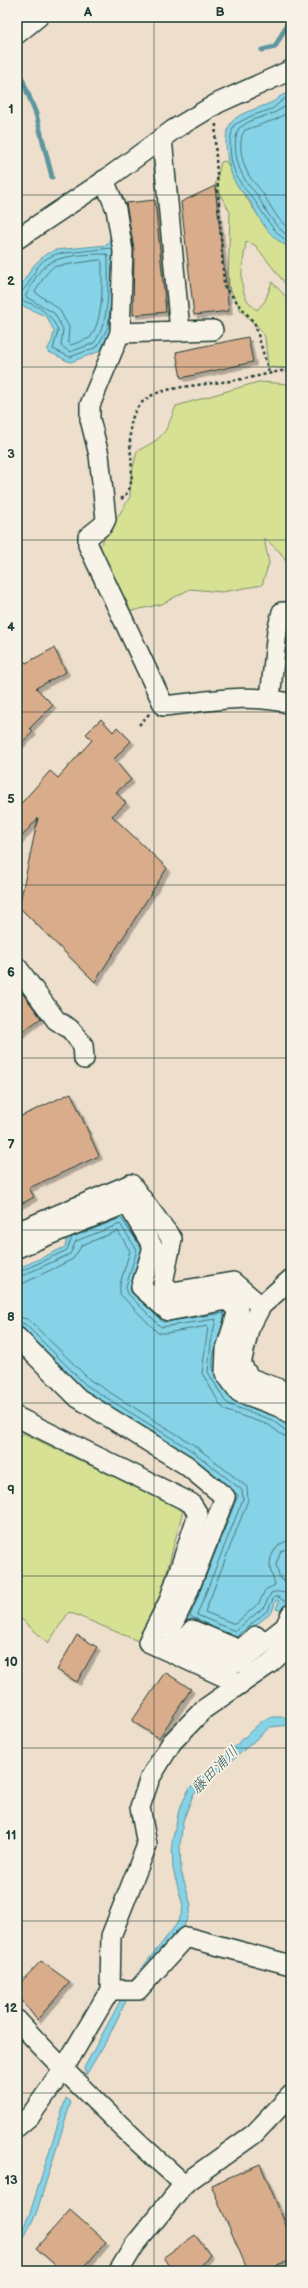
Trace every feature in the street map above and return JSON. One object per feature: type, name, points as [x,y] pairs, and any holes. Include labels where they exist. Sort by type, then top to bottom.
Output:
[{"type":"street","points":[[17,34],[38,17]]},
{"type":"street","points":[[17,239],[104,180],[162,138],[217,103],[291,70]]},
{"type":"street","points":[[162,138],[180,331]]},
{"type":"street","points":[[104,180],[116,209],[123,251],[120,333],[90,405],[90,419],[99,455],[106,518],[103,525],[88,537],[88,544],[164,706],[244,698],[270,699],[291,704]]},
{"type":"street","points":[[120,333],[213,330]]},
{"type":"street","points":[[270,699],[277,631],[282,612],[291,612]]},
{"type":"street","points":[[17,966],[56,1020],[70,1030],[83,1045],[84,1059]]},
{"type":"street","points":[[17,1232],[131,1184],[172,1239],[163,1283],[172,1292],[233,1282],[261,1306]]},
{"type":"street","points":[[17,1248],[127,1203],[153,1247],[141,1287],[168,1311],[227,1300],[238,1310],[226,1349],[225,1374],[239,1392],[282,1408],[291,1415]]},
{"type":"street","points":[[17,1262],[63,1242]]},
{"type":"street","points":[[291,1279],[261,1306],[249,1329],[241,1364],[250,1378],[286,1391],[291,1395]]},
{"type":"street","points":[[17,1337],[78,1398],[186,1466],[225,1497],[169,1632],[230,1661],[239,1663],[285,1627],[287,1610]]},
{"type":"street","points":[[18,1414],[191,1503],[198,1514],[169,1601],[148,1642],[240,1684]]},
{"type":"street","points":[[123,1990],[111,1936],[147,1845],[140,1807],[150,1778],[172,1742],[204,1710],[291,1645]]},
{"type":"street","points":[[17,2127],[31,2115],[123,1990],[186,1937],[291,1965]]},
{"type":"street","points":[[17,2020],[63,2070],[117,2124],[184,2184]]},
{"type":"street","points":[[119,2271],[134,2246],[184,2184],[254,2134],[291,2095]]},
{"type":"path","points":[[217,103],[214,142],[224,286],[255,324],[268,373]]},
{"type":"path","points":[[104,505],[115,502],[128,492],[132,479],[130,463],[131,423],[136,408],[149,397],[157,393],[268,373],[291,371]]},
{"type":"green space","points":[[226,161],[236,183],[266,227],[274,237],[291,249],[291,291],[255,245],[246,242],[242,279],[245,296],[257,310],[265,301],[272,282],[291,302],[291,369],[268,367],[265,337],[259,328],[241,311],[228,285],[230,212],[215,186],[221,162]]},
{"type":"green space","points":[[258,382],[291,384],[291,569],[280,552],[264,538],[269,563],[262,585],[222,592],[190,589],[162,604],[131,611],[121,596],[100,546],[130,497],[131,476],[137,451],[153,442],[163,434],[176,406]]},
{"type":"green space","points":[[23,1433],[183,1510],[159,1602],[138,1641],[69,1612],[48,1643],[17,1615],[17,1440]]},
{"type":"water","points":[[285,94],[291,94],[291,248],[279,241],[269,232],[260,220],[250,201],[236,184],[230,171],[226,145],[228,129],[235,119],[240,115],[274,101]]},
{"type":"water","points":[[115,226],[112,328],[100,351],[71,362],[68,361],[48,352],[47,350],[52,341],[54,331],[47,317],[17,303],[17,291],[34,265],[46,254],[55,250],[107,245]]},
{"type":"water","points":[[123,1212],[147,1249],[134,1289],[224,1308],[229,1312],[220,1343],[277,1412],[291,1424],[291,1557],[288,1556],[285,1566],[289,1567],[286,1573],[291,1574],[291,1599],[284,1612],[276,1609],[279,1601],[276,1600],[272,1612],[235,1642],[184,1619],[234,1495],[185,1457],[80,1392],[17,1329],[17,1269],[65,1247],[68,1234]]},
{"type":"water","name":"藤田浦川","points":[[272,1717],[291,1717],[291,1725],[270,1727],[193,1795],[183,1821],[180,1845],[181,1871],[191,1905],[188,1918],[182,1929],[127,1999],[108,2038],[86,2075],[84,2068],[130,1983],[176,1925],[182,1913],[183,1906],[173,1869],[172,1842],[179,1810],[189,1789],[262,1721]]},
{"type":"water","points":[[66,2098],[71,2102],[36,2214],[17,2251],[17,2241],[30,2213]]},
{"type":"building","points":[[215,186],[229,311],[194,315],[181,202]]},
{"type":"building","points":[[155,200],[166,312],[133,315],[134,249],[126,203]]},
{"type":"building","points":[[248,337],[253,362],[181,378],[176,352]]},
{"type":"building","points":[[54,648],[66,672],[36,688],[53,705],[30,728],[33,732],[17,747],[17,655],[26,663]]},
{"type":"building","points":[[101,719],[113,732],[117,727],[131,741],[114,759],[131,780],[116,792],[126,803],[112,816],[167,868],[95,982],[19,907],[38,818],[17,842],[17,808],[50,771],[58,778],[92,740],[86,734]]},
{"type":"building","points":[[17,986],[41,1018],[17,1036]]},
{"type":"building","points":[[71,1093],[99,1156],[29,1188],[34,1197],[17,1206],[17,1118]]},
{"type":"building","points":[[77,1635],[97,1647],[77,1682],[57,1670]]},
{"type":"building","points":[[165,1672],[191,1689],[159,1738],[132,1721]]},
{"type":"building","points":[[41,1961],[70,1982],[37,2020],[17,1994],[17,1986]]},
{"type":"building","points":[[260,2164],[291,2237],[291,2260],[266,2271],[248,2271],[211,2185]]},
{"type":"building","points":[[70,2210],[106,2242],[81,2271],[62,2271],[36,2248]]},
{"type":"building","points":[[195,2235],[210,2255],[197,2271],[173,2271],[164,2257]]},
{"type":"waterway","points":[[262,50],[275,47],[291,17]]},
{"type":"waterway","points":[[17,66],[36,114],[52,177]]}]
